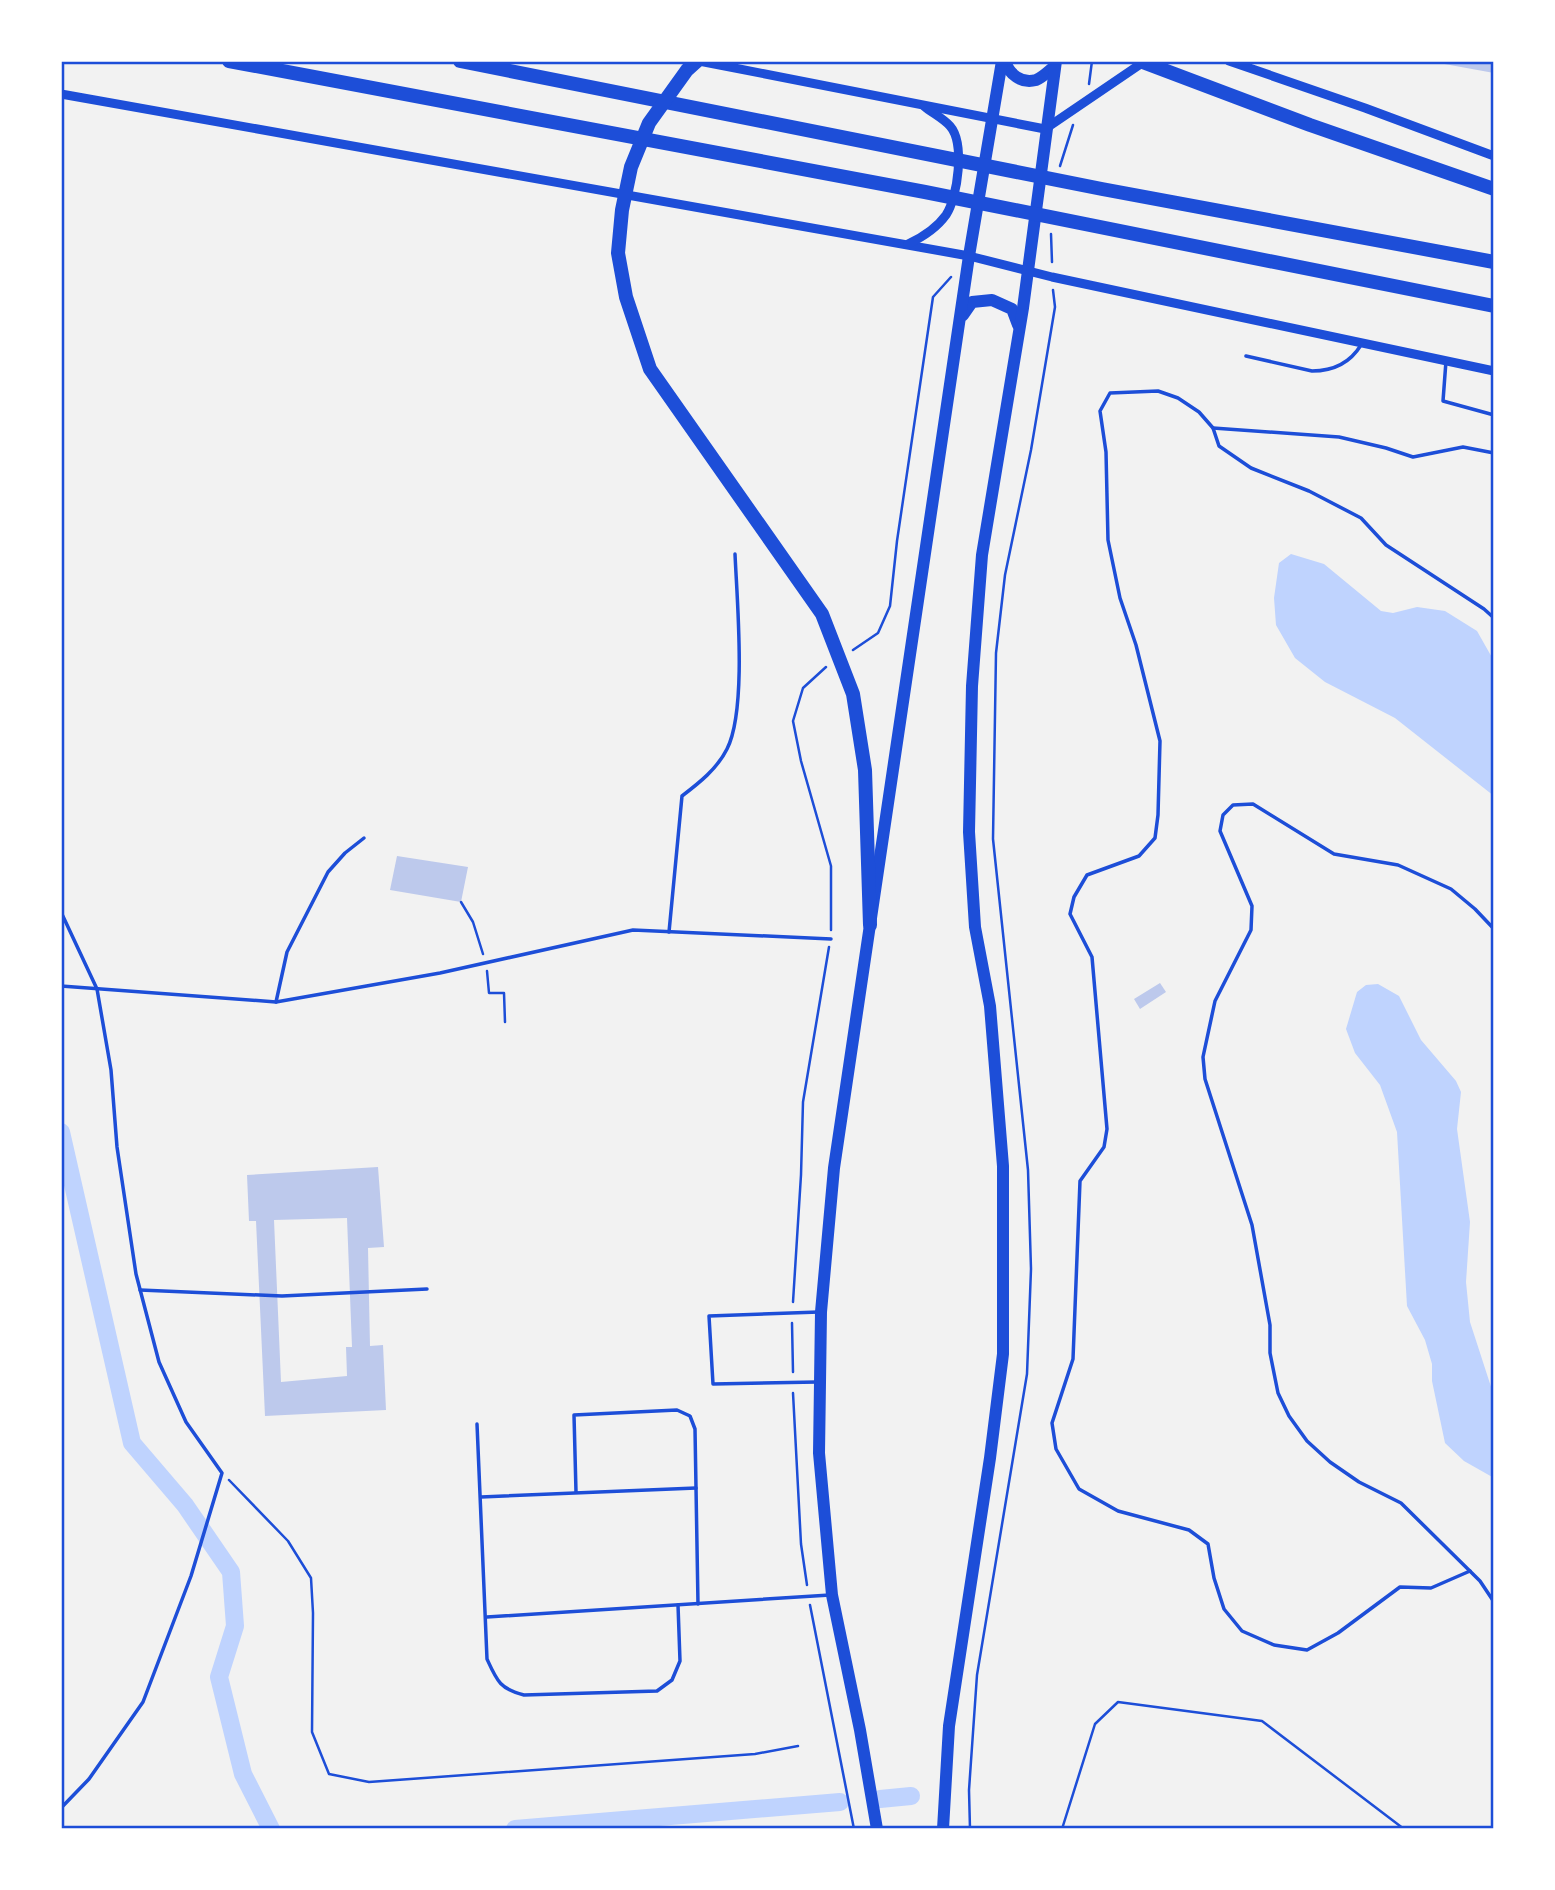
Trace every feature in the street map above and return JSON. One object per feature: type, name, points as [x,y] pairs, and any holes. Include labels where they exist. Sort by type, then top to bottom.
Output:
[{"type":"highway","points":[[229,61],[925,192],[1494,306]]},
{"type":"highway","points":[[460,61],[1102,189],[1494,262]]},
{"type":"highway","points":[[698,61],[687,71],[649,123],[631,167],[622,210],[618,253],[626,297],[650,369],[822,614],[853,694],[865,770],[870,925]]},
{"type":"highway","points":[[1140,61],[1310,125],[1494,189]]},
{"type":"main road","points":[[1004,61],[1008,70],[1019,79],[1036,80],[1055,64]]},
{"type":"main road","points":[[877,1829],[832,1595],[819,1453],[821,1312],[834,1168],[969,256],[1004,61]]},
{"type":"main road","points":[[943,1829],[949,1726],[1003,1354],[1003,1166],[990,1006],[975,927],[969,832],[972,686],[982,555],[1019,332],[1055,64]]},
{"type":"main road","points":[[960,321],[971,302],[992,300],[1012,309],[1019,332]]},
{"type":"street","points":[[698,61],[1045,129],[1145,61]]},
{"type":"street","points":[[1228,61],[1494,156]]},
{"type":"street","points":[[61,94],[969,256],[1494,371]]},
{"type":"street","points":[[906,245],[924,237],[948,212],[956,186],[960,148],[951,127],[922,105]]},
{"type":"lane","points":[[1246,356],[1321,371],[1347,361],[1362,343]]},
{"type":"lane","points":[[1446,361],[1443,401],[1494,415]]},
{"type":"lane","points":[[1470,1571],[1431,1588],[1400,1587],[1338,1633],[1307,1650],[1274,1645],[1242,1631],[1224,1609],[1214,1578],[1208,1544],[1189,1530],[1118,1511],[1079,1489],[1056,1449],[1052,1423],[1073,1359],[1080,1181],[1104,1147],[1107,1129],[1092,957],[1070,914],[1074,897],[1087,875],[1139,856],[1155,838],[1158,815],[1160,741],[1136,645],[1120,598],[1108,540],[1106,452],[1100,411],[1110,393],[1158,391],[1178,398],[1199,412],[1213,428],[1219,446],[1251,468],[1309,491],[1361,518],[1386,545],[1494,618]]},
{"type":"lane","points":[[1213,428],[1339,437],[1413,457],[1463,447],[1494,453]]},
{"type":"lane","points":[[669,932],[682,796],[707,777],[728,748],[738,705],[735,554]]},
{"type":"lane","points":[[1494,929],[1451,890],[1398,865],[1334,854],[1253,804],[1233,805],[1223,814],[1220,831],[1252,906],[1251,930],[1215,1001],[1203,1057],[1204,1068],[1252,1225],[1270,1325],[1270,1353],[1278,1393],[1289,1416],[1307,1441],[1330,1462],[1359,1482],[1401,1503],[1470,1571],[1494,1602]]},
{"type":"lane","points":[[276,1002],[286,952],[328,872],[345,853],[364,838]]},
{"type":"lane","points":[[61,912],[97,989],[111,1070],[117,1147],[140,1290],[164,1374],[186,1422],[222,1473],[191,1576],[142,1702],[89,1779],[61,1808]]},
{"type":"lane","points":[[61,986],[276,1002],[486,963],[633,930],[831,939]]},
{"type":"lane","points":[[140,1290],[282,1296],[427,1289]]},
{"type":"lane","points":[[818,1382],[713,1384],[709,1315],[821,1312]]},
{"type":"lane","points":[[576,1492],[574,1415],[677,1410],[690,1416],[695,1429],[698,1604]]},
{"type":"lane","points":[[478,1423],[487,1659],[494,1675],[507,1691],[524,1695],[657,1690],[672,1680],[680,1661],[678,1605]]},
{"type":"lane","points":[[481,1497],[696,1488]]},
{"type":"lane","points":[[487,1617],[832,1595]]},
{"type":"path","points":[[970,1829],[969,1790],[977,1675],[1027,1374],[1031,1269],[1028,1170],[993,839],[996,653],[1004,575],[1031,450],[1055,307],[1052,276]]},
{"type":"path","points":[[845,654],[878,634],[890,606],[933,297],[950,278]]},
{"type":"path","points":[[829,664],[803,688],[793,721],[801,761],[831,866],[831,939],[803,1102],[792,1311],[793,1382],[801,1544],[808,1596],[854,1829]]},
{"type":"path","points":[[461,902],[473,922],[486,963],[489,993],[504,993],[505,1022]]},
{"type":"path","points":[[222,1473],[288,1541],[311,1578],[312,1732],[329,1774],[369,1782],[755,1754],[798,1746]]},
{"type":"path","points":[[1062,1829],[1096,1724],[1118,1702],[1262,1721],[1404,1829]]},
{"type":"water","points":[[1291,554],[1324,564],[1381,611],[1393,613],[1417,607],[1445,611],[1477,631],[1494,661],[1494,796],[1395,718],[1325,682],[1295,658],[1276,625],[1274,598],[1279,563]]},
{"type":"water","points":[[1378,984],[1399,996],[1421,1040],[1456,1081],[1461,1092],[1457,1129],[1470,1222],[1466,1282],[1470,1322],[1494,1396],[1494,1478],[1464,1461],[1445,1443],[1432,1381],[1432,1364],[1425,1340],[1407,1306],[1397,1132],[1380,1085],[1355,1053],[1346,1029],[1357,992],[1366,985]]},
{"type":"building","points":[[1494,61],[1494,73],[1439,63]]},
{"type":"building","points":[[397,856],[468,867],[461,902],[390,890]]},
{"type":"building","points":[[1160,983],[1166,992],[1140,1009],[1134,999]]},
{"type":"building","points":[[378,1167],[384,1247],[368,1248],[370,1346],[383,1345],[386,1410],[265,1416],[256,1221],[249,1221],[247,1175]],"holes":[[[347,1218],[352,1347],[346,1347],[347,1376],[281,1382],[274,1220]]]},
{"type":"waterway","points":[[61,1132],[132,1443],[185,1505],[231,1572],[235,1626],[219,1677],[243,1774],[271,1829]]},
{"type":"waterway","points":[[880,1799],[911,1796]]},
{"type":"waterway","points":[[515,1829],[840,1802]]}]
